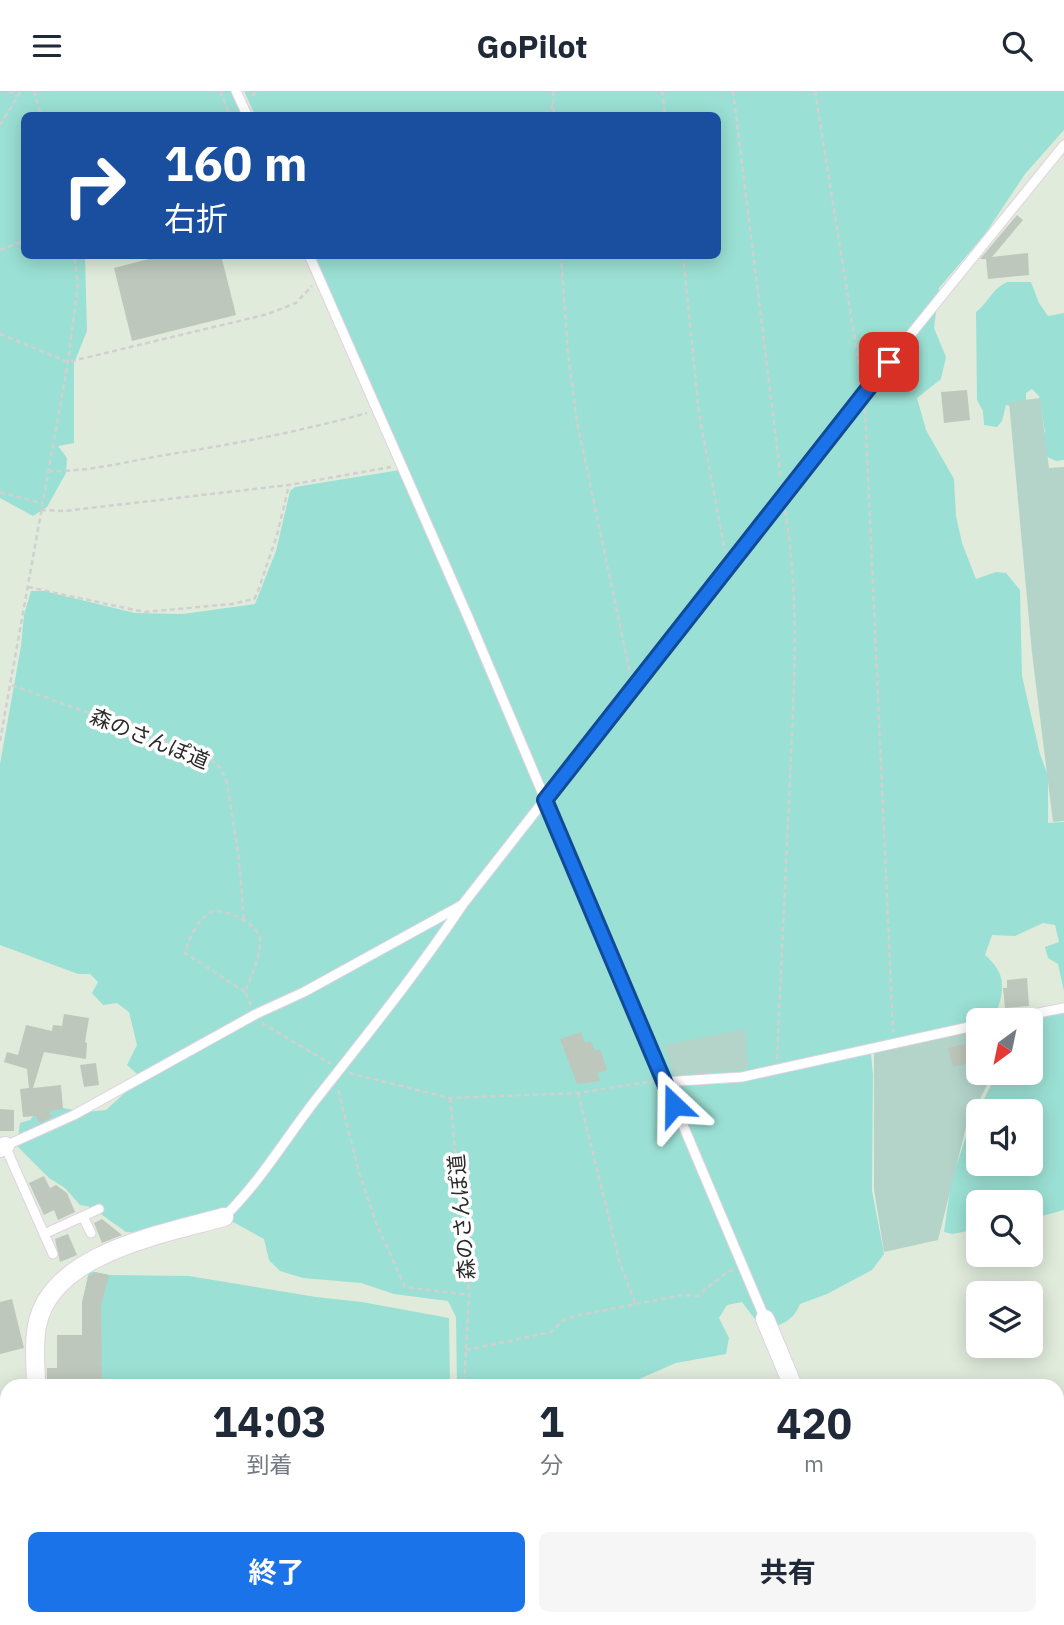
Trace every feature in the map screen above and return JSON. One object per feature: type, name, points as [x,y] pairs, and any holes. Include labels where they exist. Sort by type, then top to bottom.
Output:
[{"type":"street","points":[[36,1379],[37,1324],[45,1302],[63,1280],[94,1259],[122,1248],[224,1217]]},
{"type":"street","points":[[765,1319],[790,1379]]},
{"type":"lane","points":[[236,91],[246,112]]},
{"type":"lane","points":[[224,1217],[244,1197],[425,961],[463,904],[728,564],[1064,145]]},
{"type":"lane","points":[[311,259],[545,800],[765,1319]]},
{"type":"lane","points":[[53,1254],[2,1147],[74,1115],[463,904]]},
{"type":"lane","points":[[1043,1012],[1064,1008]]},
{"type":"lane","points":[[663,1080],[742,1077],[966,1028]]},
{"type":"lane","points":[[44,1234],[99,1209]]},
{"type":"lane","points":[[83,1217],[91,1233]]},
{"type":"path","points":[[8,91],[18,96]]},
{"type":"path","points":[[0,125],[21,91]]},
{"type":"path","points":[[34,91],[40,112]]},
{"type":"path","points":[[220,91],[229,112]]},
{"type":"path","points":[[553,91],[553,112]]},
{"type":"path","points":[[662,91],[666,112]]},
{"type":"path","points":[[733,91],[791,546],[794,591],[793,717],[777,1069]]},
{"type":"path","points":[[816,91],[864,392],[893,1044]]},
{"type":"path","points":[[547,112],[552,106]]},
{"type":"path","points":[[0,250],[21,242]]},
{"type":"path","points":[[0,741],[68,362],[78,283],[75,259]]},
{"type":"path","points":[[561,259],[568,354],[577,422],[615,612],[633,687]]},
{"type":"path","points":[[683,259],[699,414],[728,564]]},
{"type":"path","points":[[0,334],[68,362],[286,308],[296,303],[319,278]]},
{"type":"path","points":[[48,471],[81,470],[245,442],[377,410]]},
{"type":"path","points":[[41,510],[78,509],[289,485],[401,465]]},
{"type":"path","points":[[28,587],[144,612],[232,604],[254,599],[277,535],[289,485]]},
{"type":"path","points":[[0,492],[42,504]]},
{"type":"path","name":"森のさんぽ道","points":[[12,685],[204,755],[220,767],[227,782],[239,859],[244,921],[258,931],[260,939],[245,992]]},
{"type":"path","points":[[244,921],[217,910],[207,913],[188,942],[185,953],[245,992],[254,1016],[337,1073],[450,1098],[578,1093],[663,1080]]},
{"type":"path","name":"森のさんぽ道","points":[[337,1073],[361,1179],[377,1224],[405,1287],[468,1295]]},
{"type":"path","points":[[578,1093],[620,1263],[636,1304]]},
{"type":"path","name":"森のさんぽ道","points":[[450,1098],[468,1295],[464,1379]]},
{"type":"path","points":[[466,1350],[551,1332],[565,1319],[682,1295],[696,1296],[727,1272],[743,1267]]},
{"type":"shaded area","points":[[0,91],[233,91],[242,112],[21,112],[21,259],[85,259],[87,331],[74,363],[74,443],[58,446],[67,458],[66,473],[47,507],[33,516],[0,498]]},
{"type":"shaded area","points":[[244,91],[1064,91],[1064,130],[1025,174],[985,234],[939,288],[934,328],[946,357],[941,379],[917,398],[926,430],[954,479],[956,516],[962,543],[976,579],[996,572],[1006,573],[1020,590],[1022,676],[1040,754],[1048,776],[1048,823],[1064,822],[1064,991],[1058,964],[1048,958],[1045,947],[1059,942],[1055,925],[1043,923],[1015,936],[992,935],[985,955],[997,969],[1002,983],[998,1008],[966,1008],[966,1022],[870,1044],[873,1075],[872,1191],[884,1254],[872,1270],[827,1294],[800,1304],[790,1319],[763,1330],[742,1302],[727,1305],[719,1318],[729,1338],[726,1354],[676,1363],[639,1379],[457,1379],[456,1317],[448,1301],[394,1294],[361,1283],[303,1278],[280,1271],[269,1260],[264,1239],[233,1222],[190,1219],[144,1233],[126,1232],[91,1207],[80,1205],[65,1188],[49,1178],[17,1146],[20,1123],[30,1120],[34,1115],[57,1107],[86,1112],[106,1110],[130,1088],[144,1080],[127,1065],[137,1045],[129,1012],[117,1003],[103,1005],[92,993],[98,982],[90,974],[78,974],[0,945],[0,764],[24,615],[31,591],[44,591],[135,613],[183,614],[255,604],[276,551],[290,491],[295,487],[406,469],[316,259],[721,259],[721,112],[254,112]]},
{"type":"shaded area","points":[[1007,282],[1031,282],[1039,303],[1048,316],[1064,313],[1064,460],[1056,461],[1041,454],[1039,440],[1045,432],[1039,396],[1032,389],[1026,393],[1026,402],[1019,408],[1006,405],[1002,421],[997,427],[984,425],[983,411],[977,400],[976,312]]},
{"type":"shaded area","points":[[1040,398],[1049,468],[1064,467],[1064,821],[1053,822],[1032,653],[1009,402]]},
{"type":"shaded area","points":[[1064,1011],[1064,1210],[1043,1216],[1043,1190],[966,1190],[966,1231],[952,1234],[944,1232],[951,1183],[966,1136],[966,1176],[1043,1176],[1043,1099],[984,1099],[991,1085],[1043,1085],[1043,1017]]},
{"type":"shaded area","points":[[745,1029],[748,1069],[674,1076],[664,1045]]},
{"type":"shaded area","points":[[966,1032],[966,1085],[987,1085],[980,1099],[966,1099],[966,1127],[938,1240],[884,1252],[874,1189],[874,1051]]},
{"type":"shaded area","points":[[89,1271],[109,1275],[189,1276],[449,1318],[450,1379],[82,1379],[82,1303]]},
{"type":"building","points":[[1017,215],[1023,220],[992,257],[1028,253],[1029,275],[988,279],[986,259],[980,259]]},
{"type":"building","points":[[149,259],[222,259],[236,315],[132,341],[114,268]]},
{"type":"building","points":[[967,390],[970,420],[944,423],[941,392]]},
{"type":"building","points":[[1027,978],[1029,1006],[1005,1008],[1003,988],[1007,988],[1007,980]]},
{"type":"building","points":[[64,1014],[89,1018],[85,1042],[86,1059],[44,1052],[33,1088],[61,1085],[63,1109],[49,1111],[52,1117],[39,1123],[36,1116],[23,1117],[20,1089],[29,1088],[27,1069],[4,1062],[7,1052],[18,1055],[26,1025],[52,1031],[53,1025],[62,1026]]},
{"type":"building","points":[[581,1032],[585,1043],[591,1041],[595,1051],[600,1049],[607,1070],[597,1073],[600,1081],[577,1084],[560,1039]]},
{"type":"building","points":[[966,1044],[966,1064],[953,1067],[948,1048]]},
{"type":"building","points":[[96,1063],[99,1085],[84,1087],[80,1065]]},
{"type":"building","points":[[0,1109],[14,1110],[14,1131],[0,1131]]},
{"type":"building","points":[[44,1176],[50,1188],[56,1185],[67,1193],[75,1212],[58,1220],[54,1210],[44,1215],[29,1183]]},
{"type":"building","points":[[102,1219],[122,1235],[102,1243],[94,1223]]},
{"type":"building","points":[[68,1234],[77,1255],[60,1262],[55,1239]]},
{"type":"building","points":[[95,1272],[109,1275],[101,1305],[102,1379],[47,1379],[47,1368],[57,1368],[57,1335],[82,1335],[82,1303],[88,1277]]},
{"type":"building","points":[[12,1299],[24,1348],[0,1354],[0,1302]]},
{"type":"route","points":[[674,1105],[545,800],[889,362]]}]
